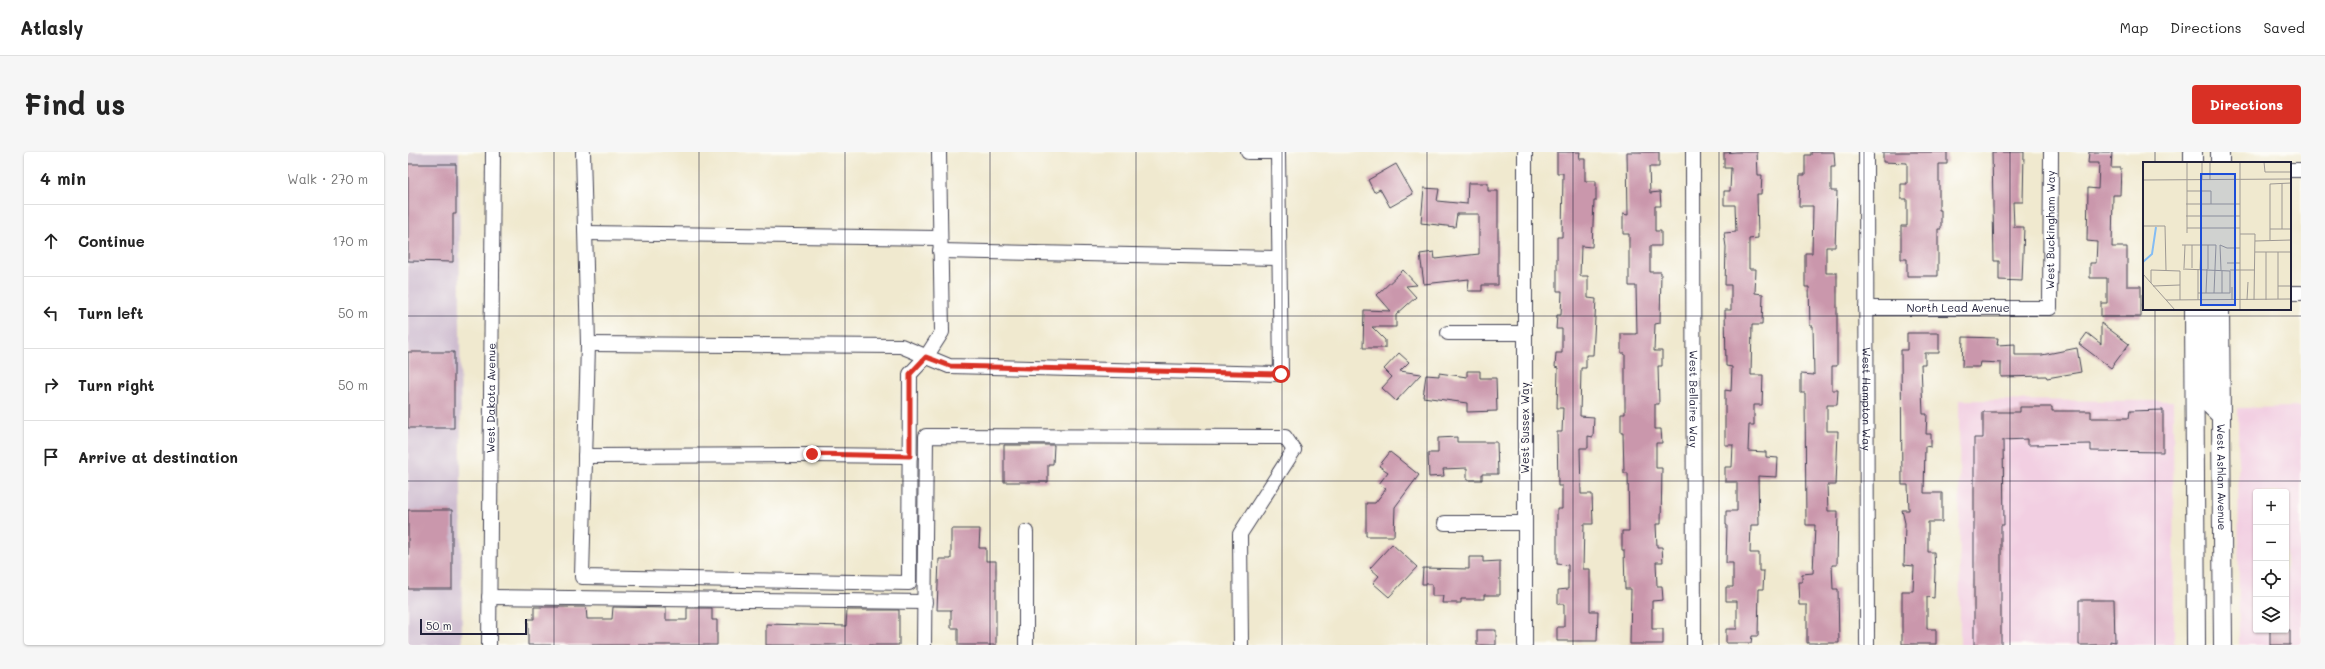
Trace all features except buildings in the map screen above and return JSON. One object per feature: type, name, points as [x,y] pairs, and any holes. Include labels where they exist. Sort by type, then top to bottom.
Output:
[{"type":"main road","points":[[2194,310],[2196,645]]},
{"type":"main road","points":[[2206,310],[2208,397],[2210,406],[2221,416]]},
{"type":"main road","name":"West Ashlan Avenue","points":[[2220,310],[2223,645]]},
{"type":"street","name":"West Dakota Avenue","points":[[489,645],[493,152]]},
{"type":"street","points":[[583,152],[588,344],[582,577],[909,582],[910,374],[926,357],[942,332],[939,152]]},
{"type":"street","points":[[588,344],[901,346],[950,366],[1281,374],[1278,152],[1248,152]]},
{"type":"street","name":"West Sussex Way","points":[[1525,152],[1525,645]]},
{"type":"street","name":"West Bellaire Way","points":[[1693,152],[1694,645]]},
{"type":"street","name":"West Hampton Way","points":[[1866,152],[1867,645]]},
{"type":"street","name":"West Buckingham Way","points":[[2050,308],[2051,152]]},
{"type":"street","points":[[586,233],[1279,258]]},
{"type":"street","points":[[2291,294],[2301,293]]},
{"type":"street","name":"North Lead Avenue","points":[[1866,308],[2050,308]]},
{"type":"street","points":[[1448,333],[1525,333]]},
{"type":"street","points":[[924,645],[926,436],[1285,437],[1294,450],[1240,534],[1241,645]]},
{"type":"street","points":[[585,456],[812,454],[910,456]]},
{"type":"street","points":[[1445,523],[1525,523]]},
{"type":"street","points":[[1026,532],[1026,645]]},
{"type":"street","points":[[489,597],[925,602]]},
{"type":"shaded area","points":[[408,152],[459,152],[462,645],[408,645]]},
{"type":"shaded area","points":[[1959,400],[2173,401],[2174,645],[1960,645]]},
{"type":"shaded area","points":[[2301,407],[2301,645],[2239,645],[2238,408]]},
{"type":"route","points":[[812,454],[910,456],[910,374],[926,357],[950,366],[1281,374]]}]
